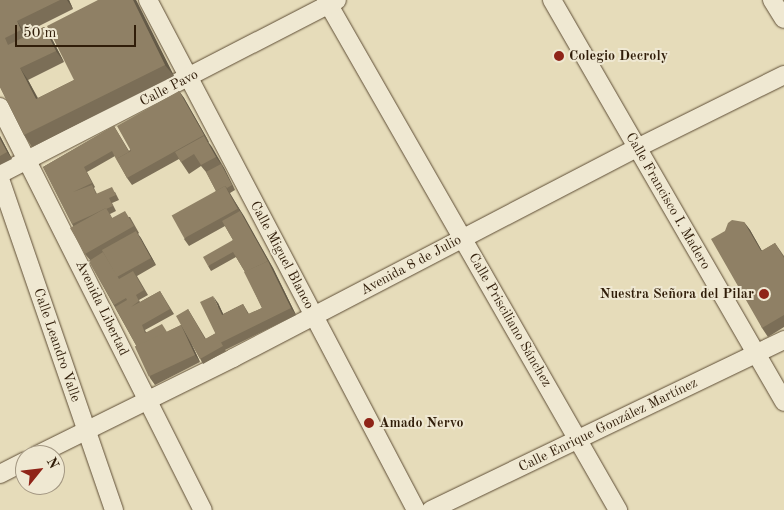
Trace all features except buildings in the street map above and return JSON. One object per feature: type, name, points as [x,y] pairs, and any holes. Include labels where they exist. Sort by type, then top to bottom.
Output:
[{"type":"street","name":"Calle Miguel Blanco","points":[[148,0],[416,510]]},
{"type":"street","name":"Calle Francisco I. Madero","points":[[552,0],[784,402]]},
{"type":"street","points":[[772,0],[784,19]]},
{"type":"street","name":"Calle Pavo","points":[[0,174],[189,78],[330,2]]},
{"type":"street","name":"Calle Prisciliano Sánchez","points":[[330,2],[618,510]]},
{"type":"street","name":"Avenida 8 de Julio","points":[[57,445],[314,316],[637,148],[784,75]]},
{"type":"street","name":"Avenida Libertad","points":[[0,107],[203,510]]},
{"type":"street","name":"Calle Leandro Valle","points":[[0,179],[114,510]]},
{"type":"street","name":"Calle Enrique González Martínez","points":[[431,510],[784,340]]},
{"type":"street","points":[[0,474],[15,467]]},
{"type":"place","name":"Colegio Decroly","points":[[559,56]]},
{"type":"place","name":"Nuestra Señora del Pilar","points":[[764,294]]},
{"type":"place","name":"Amado Nervo","points":[[369,423]]}]
